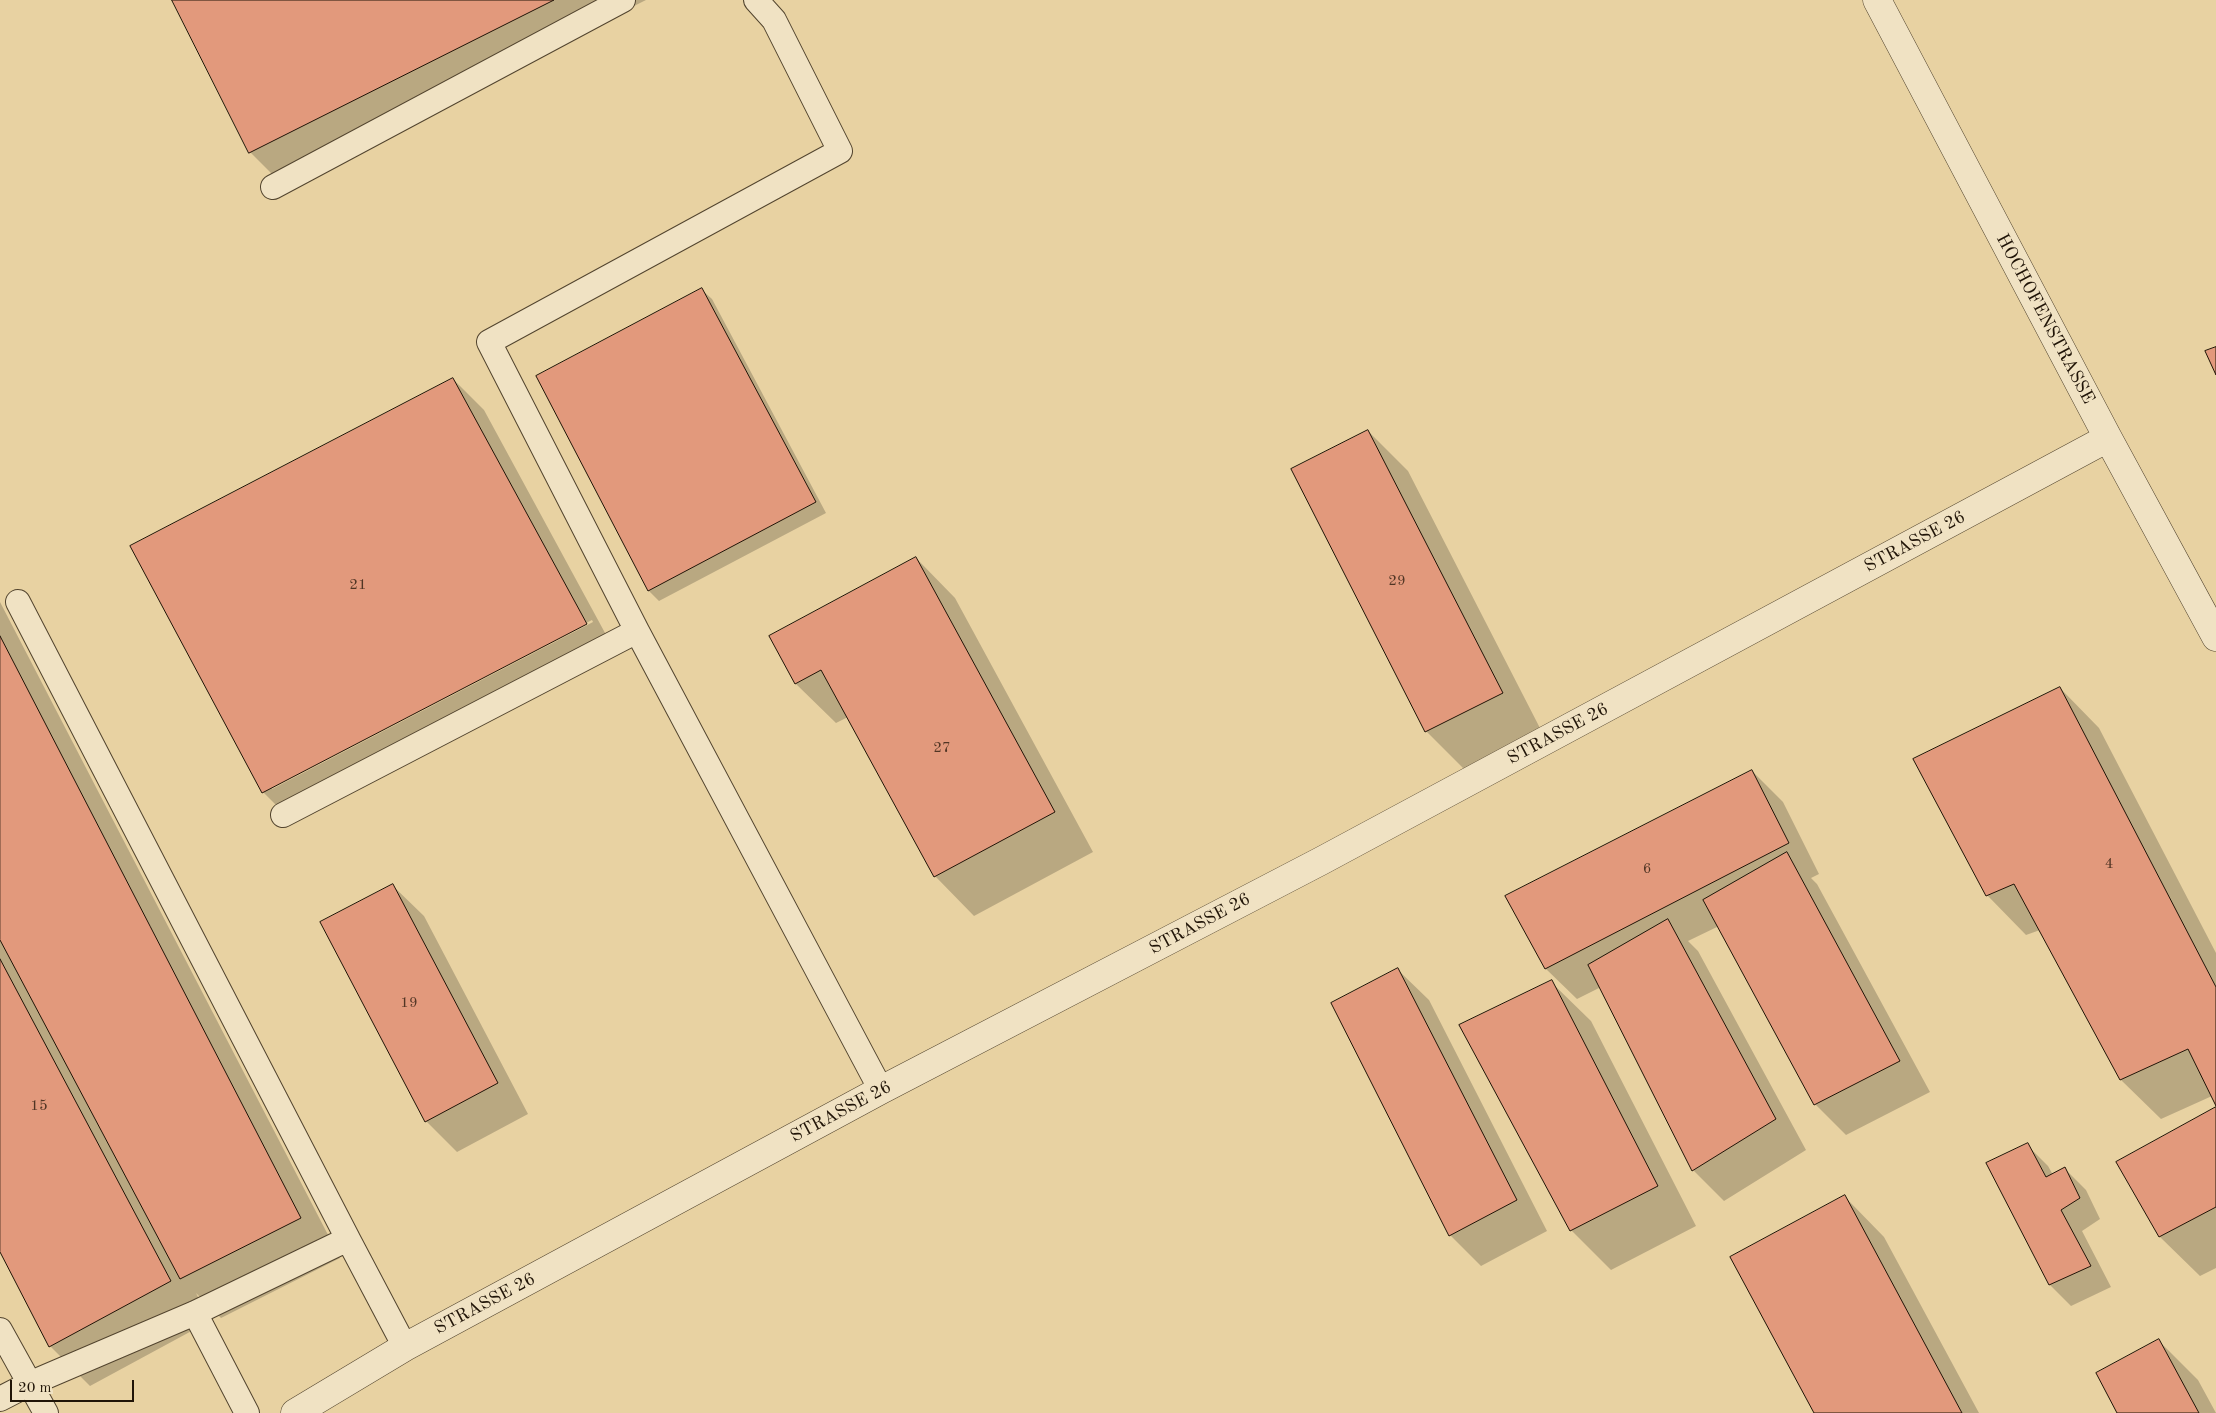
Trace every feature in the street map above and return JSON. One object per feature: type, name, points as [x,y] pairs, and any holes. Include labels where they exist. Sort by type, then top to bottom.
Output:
[{"type":"street","name":"HOCHOFENSTRASSE","points":[[1877,0],[2108,438],[2216,637]]},
{"type":"street","name":"STRASSE 26","points":[[295,1413],[405,1347],[881,1090],[1330,856],[2108,438]]},
{"type":"lane","points":[[273,188],[623,0]]},
{"type":"lane","points":[[756,0],[774,20],[840,151],[489,342],[638,631],[881,1090]]},
{"type":"lane","points":[[18,602],[405,1347]]},
{"type":"lane","points":[[283,815],[638,631]]},
{"type":"lane","points":[[0,1399],[29,1384],[195,1313],[348,1239]]},
{"type":"lane","points":[[195,1313],[247,1413]]},
{"type":"lane","points":[[0,1330],[46,1413]]},
{"type":"building","points":[[172,0],[554,0],[249,153]]},
{"type":"building","points":[[702,288],[816,502],[648,591],[536,376]]},
{"type":"building","points":[[2216,347],[2216,375],[2205,351]]},
{"type":"building","points":[[453,378],[587,624],[262,793],[130,546]]},
{"type":"building","points":[[1368,430],[1503,693],[1425,732],[1291,469]]},
{"type":"building","points":[[916,557],[1055,812],[934,877],[821,670],[795,684],[769,636]]},
{"type":"building","points":[[0,636],[301,1218],[180,1279],[0,940]]},
{"type":"building","points":[[2060,687],[2216,987],[2216,1106],[2188,1049],[2120,1080],[2014,884],[1986,896],[1913,759]]},
{"type":"building","points":[[1752,770],[1789,843],[1545,969],[1505,896]]},
{"type":"building","points":[[1787,852],[1900,1061],[1814,1105],[1703,900]]},
{"type":"building","points":[[393,884],[498,1083],[425,1122],[320,922]]},
{"type":"building","points":[[1668,919],[1776,1119],[1692,1171],[1588,965]]},
{"type":"building","points":[[0,959],[171,1281],[49,1347],[0,1252]]},
{"type":"building","points":[[1398,968],[1517,1200],[1449,1236],[1331,1003]]},
{"type":"building","points":[[1552,980],[1658,1186],[1570,1231],[1459,1025]]},
{"type":"building","points":[[2216,1107],[2216,1207],[2159,1237],[2116,1162]]},
{"type":"building","points":[[2028,1143],[2046,1177],[2065,1167],[2080,1198],[2061,1210],[2091,1266],[2049,1285],[1986,1163]]},
{"type":"building","points":[[1845,1195],[1962,1413],[1814,1413],[1730,1257]]},
{"type":"building","points":[[2159,1339],[2199,1413],[2117,1413],[2096,1373]]}]
